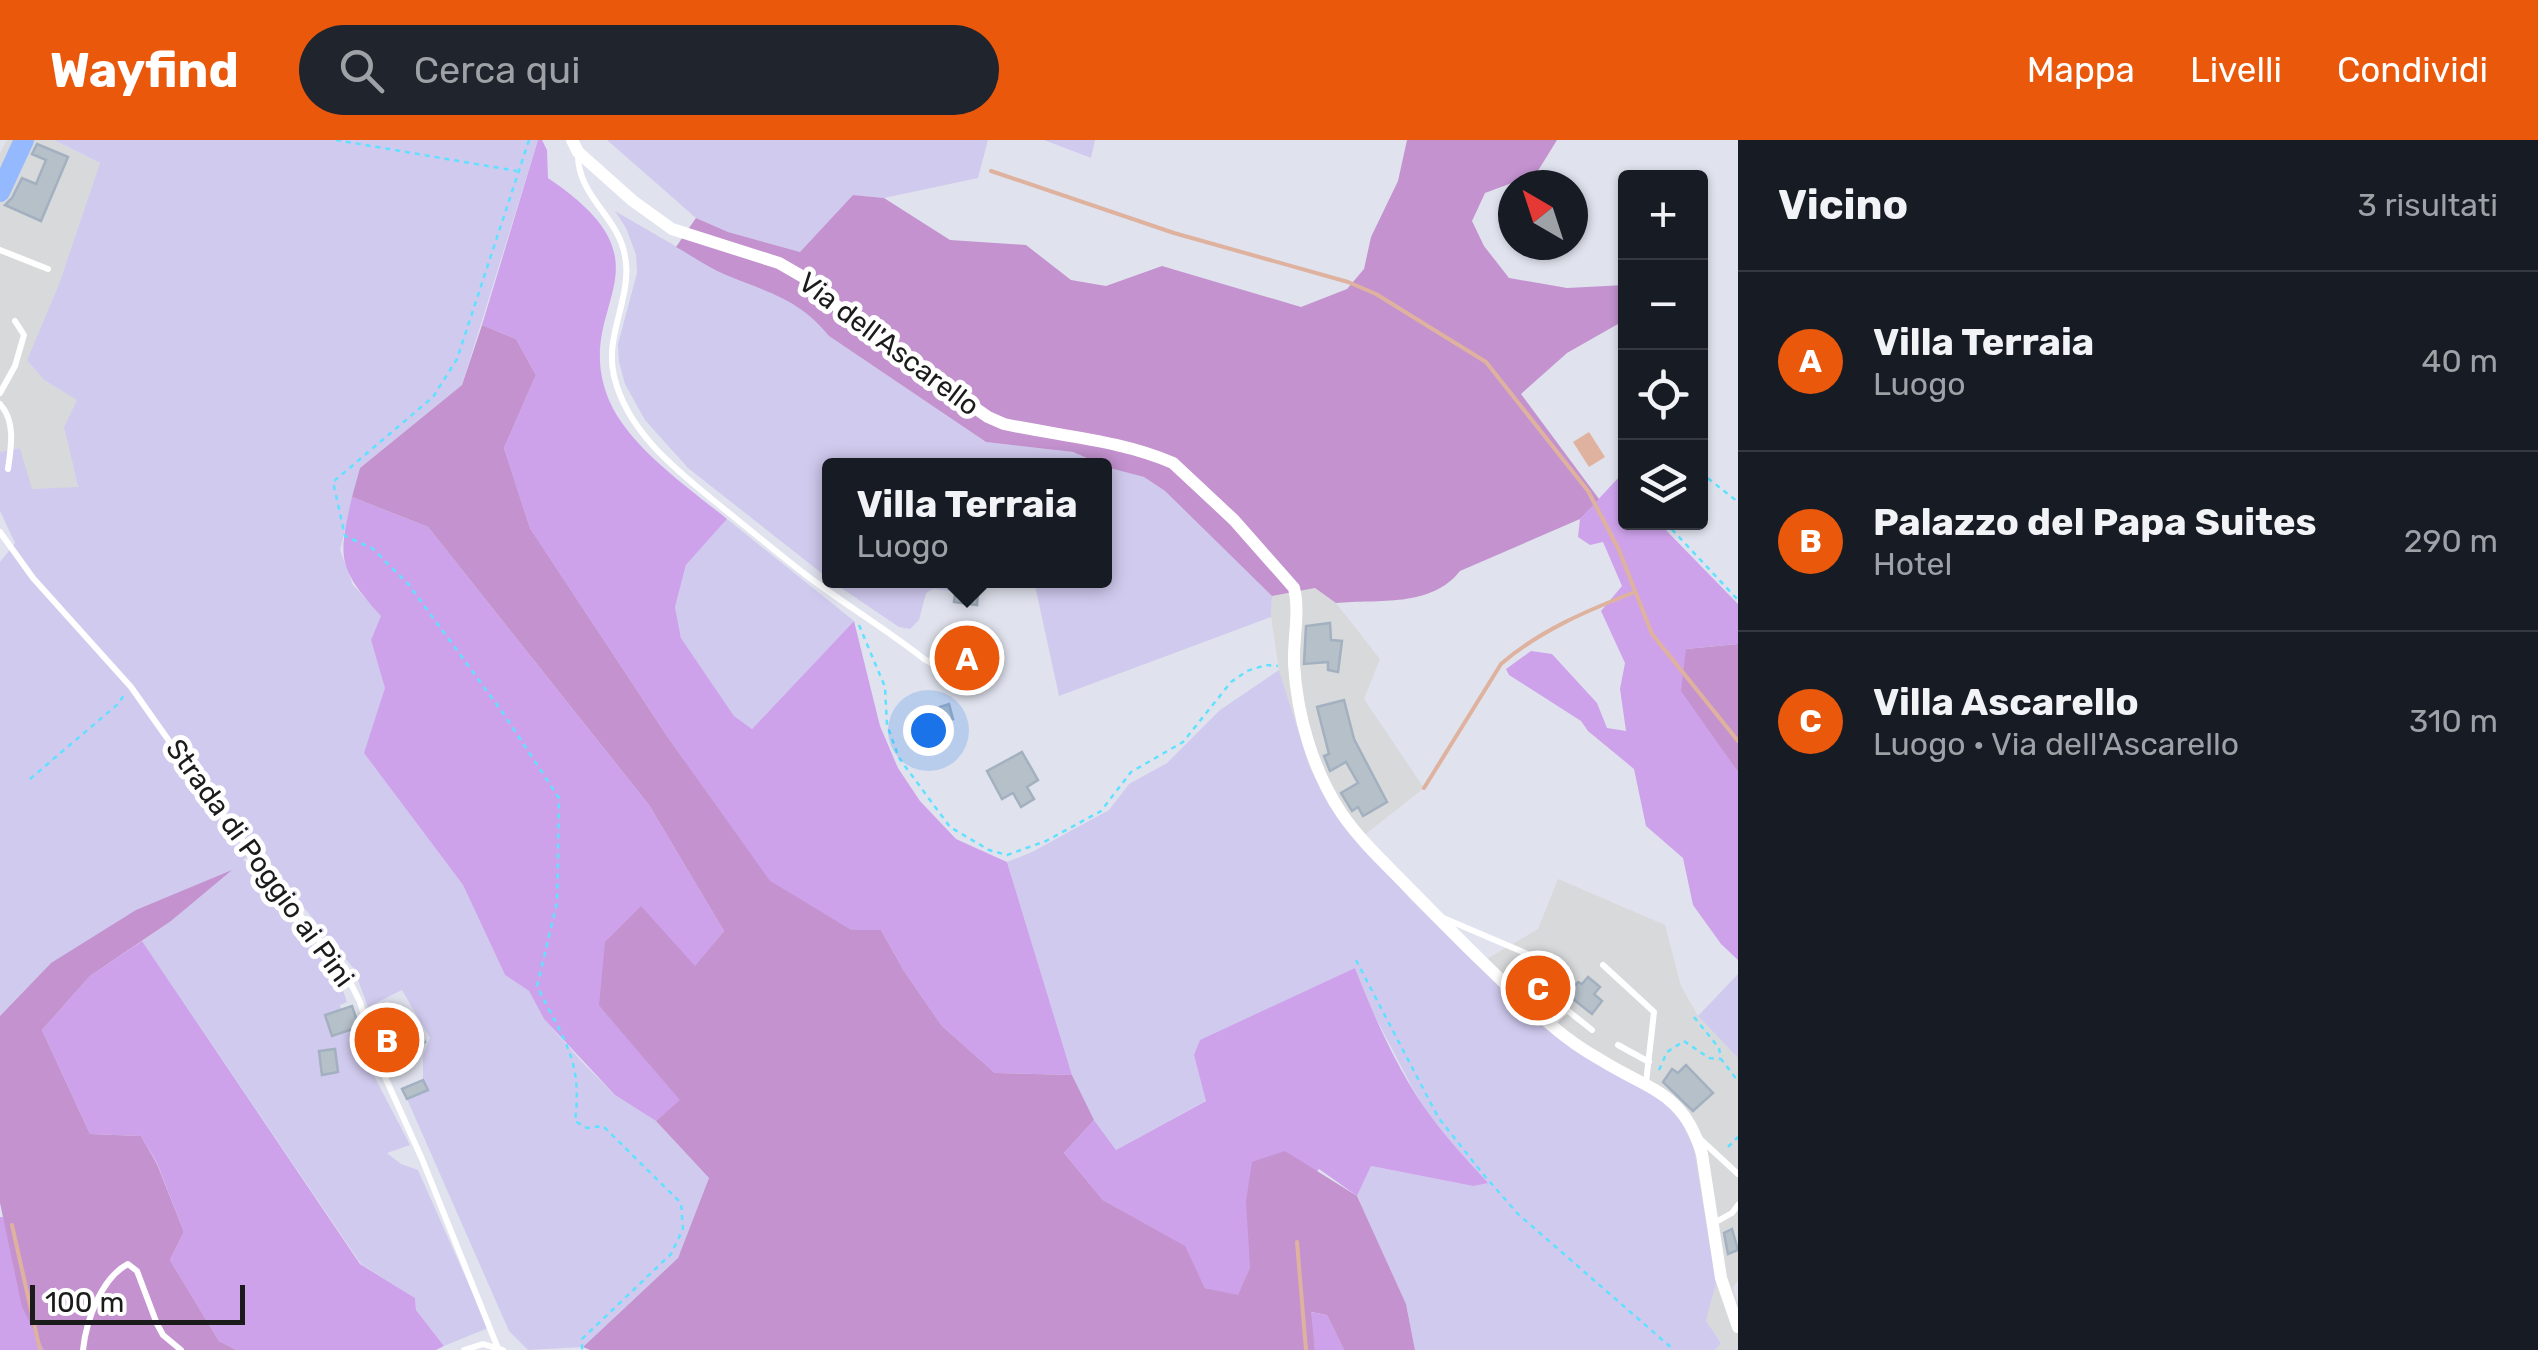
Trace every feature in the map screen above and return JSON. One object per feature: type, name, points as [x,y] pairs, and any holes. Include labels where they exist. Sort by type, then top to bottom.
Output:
[{"type":"main road","points":[[0,192],[4,171],[24,140]]},
{"type":"street","name":"Via dell'Ascarello","points":[[575,146],[633,201],[672,230],[778,263],[805,278],[870,336],[988,418],[1138,450],[1172,462],[1234,520],[1294,588],[1294,668],[1312,756],[1343,815],[1436,915],[1550,1024],[1602,1062],[1649,1084],[1681,1111],[1697,1136],[1721,1278],[1738,1326]]},
{"type":"lane","points":[[575,146],[578,175],[617,232],[626,256],[611,360],[620,396],[636,426],[676,470],[822,587]]},
{"type":"lane","points":[[0,250],[48,269]]},
{"type":"lane","points":[[0,392],[15,366],[24,335],[15,322]]},
{"type":"lane","points":[[0,404],[5,409],[12,439],[8,469]]},
{"type":"lane","name":"Strada di Poggio ai Pini","points":[[0,532],[32,578],[128,684],[203,790],[355,988],[376,1057],[500,1348]]},
{"type":"lane","points":[[823,588],[943,669]]},
{"type":"lane","points":[[1436,915],[1536,958],[1564,982]]},
{"type":"lane","points":[[1603,966],[1654,1012],[1649,1084]]},
{"type":"lane","points":[[1550,1024],[1567,1010],[1592,1030]]},
{"type":"lane","points":[[1618,1046],[1649,1062]]},
{"type":"lane","points":[[1697,1136],[1738,1174]]},
{"type":"lane","points":[[1713,1224],[1738,1205]]},
{"type":"lane","points":[[83,1350],[97,1302],[108,1282],[128,1264],[138,1271],[163,1335],[181,1350]]},
{"type":"lane","name":"Strada di Poggio ai Pini","points":[[464,1350],[483,1344],[500,1348]]},
{"type":"path","points":[[336,140],[518,172]]},
{"type":"path","points":[[529,140],[457,359],[432,397],[333,482],[345,536],[372,548],[410,585],[559,798],[557,903],[537,986],[576,1062],[579,1092],[575,1121],[587,1128],[603,1126],[681,1204],[683,1229],[671,1254],[582,1339],[582,1350]]},
{"type":"path","points":[[1708,478],[1738,502]]},
{"type":"path","points":[[1673,530],[1738,600]]},
{"type":"path","points":[[850,607],[885,687],[887,726],[899,758],[950,826],[989,850],[1007,855],[1046,841],[1101,811],[1131,772],[1182,742],[1231,682],[1246,671],[1266,665],[1294,668]]},
{"type":"path","points":[[30,779],[118,704],[128,684]]},
{"type":"path","points":[[1356,960],[1438,1117],[1483,1174],[1518,1214],[1674,1350]]},
{"type":"path","points":[[1694,1017],[1720,1048],[1720,1059],[1738,1081]]},
{"type":"path","points":[[1649,1084],[1667,1052],[1684,1041],[1708,1058],[1720,1059]]},
{"type":"path","points":[[1719,1154],[1738,1137]]},
{"type":"shaded area","points":[[7,140],[54,140],[100,163],[59,284],[27,360],[44,380],[77,400],[64,427],[78,488],[31,489],[20,448],[0,452],[0,153]]},
{"type":"shaded area","points":[[54,140],[538,140],[462,385],[360,468],[340,550],[353,585],[382,616],[371,640],[386,688],[365,754],[463,885],[505,975],[529,991],[544,1019],[615,1095],[656,1121],[709,1178],[678,1258],[583,1347],[528,1350],[509,1331],[407,1099],[427,1090],[423,1056],[430,1038],[402,990],[368,1007],[354,969],[256,849],[243,860],[252,866],[341,984],[347,1002],[340,1005],[341,1010],[325,1016],[332,1036],[359,1027],[371,1070],[410,1145],[387,1153],[418,1170],[488,1328],[444,1346],[416,1310],[415,1298],[361,1264],[142,941],[228,872],[51,963],[0,1016],[0,562],[15,543],[0,511],[0,452],[20,448],[32,489],[78,487],[64,427],[77,400],[44,380],[27,360],[59,284],[100,163]]},
{"type":"shaded area","points":[[538,140],[547,150],[548,178],[587,209],[608,237],[616,262],[601,337],[600,367],[609,400],[645,450],[727,519],[686,565],[675,607],[681,638],[734,716],[752,729],[854,621],[880,726],[898,768],[920,801],[956,839],[1007,862],[1072,1075],[995,1073],[942,1026],[881,930],[852,930],[770,882],[667,736],[530,528],[504,448],[536,375],[516,339],[482,325]]},
{"type":"shaded area","points":[[607,140],[988,140],[978,178],[884,198],[853,195],[800,252],[728,232],[696,218]]},
{"type":"shaded area","points":[[1044,140],[1095,140],[1091,158]]},
{"type":"shaded area","points":[[1407,140],[1557,140],[1538,170],[1498,170],[1498,188],[1485,193],[1472,221],[1484,246],[1509,278],[1567,288],[1618,285],[1618,324],[1567,353],[1521,394],[1599,499],[1580,519],[1460,571],[1434,591],[1403,599],[1336,603],[1315,588],[1272,596],[1165,491],[1144,477],[1112,469],[1112,458],[1087,458],[1073,452],[986,442],[829,336],[794,305],[720,272],[676,247],[696,218],[728,232],[800,252],[853,195],[884,198],[950,240],[1026,245],[1071,280],[1106,286],[1162,266],[1301,307],[1347,289],[1364,269],[1371,237],[1398,181]]},
{"type":"shaded area","points":[[615,211],[722,273],[778,294],[814,316],[829,336],[986,442],[1073,452],[1087,458],[822,458],[822,573],[688,468],[645,420],[625,384],[619,362],[618,344],[637,273],[636,255]]},
{"type":"shaded area","points":[[482,325],[516,339],[536,375],[504,448],[530,528],[667,736],[770,881],[852,930],[881,930],[942,1026],[995,1073],[1072,1075],[1094,1120],[1064,1153],[1103,1200],[1185,1246],[1205,1288],[1238,1295],[1250,1267],[1246,1201],[1252,1162],[1285,1151],[1357,1196],[1406,1304],[1415,1350],[1344,1350],[1327,1315],[1311,1312],[1315,1350],[583,1347],[678,1258],[709,1178],[656,1121],[680,1100],[599,1006],[605,942],[641,906],[695,966],[724,931],[649,805],[428,527],[352,497],[360,468],[462,385]]},
{"type":"shaded area","points":[[1589,432],[1605,457],[1589,467],[1573,442]]},
{"type":"shaded area","points":[[1112,468],[1144,477],[1165,491],[1272,596],[1271,617],[1059,696],[1036,588],[1112,588]]},
{"type":"shaded area","points":[[1618,478],[1618,530],[1666,530],[1738,604],[1738,644],[1686,649],[1718,743],[1738,772],[1738,960],[1721,944],[1693,905],[1683,858],[1646,826],[1634,769],[1581,721],[1509,675],[1506,669],[1531,651],[1552,654],[1597,703],[1607,728],[1626,731],[1620,689],[1625,663],[1601,611],[1622,586],[1603,542],[1590,545],[1578,537],[1580,519]]},
{"type":"shaded area","points":[[352,497],[428,527],[649,805],[724,931],[695,967],[599,1006],[681,1100],[656,1121],[615,1095],[544,1019],[529,991],[505,975],[463,885],[364,753],[385,688],[371,640],[381,616],[356,585],[345,561],[344,535]]},
{"type":"shaded area","points":[[727,519],[854,621],[752,729],[734,716],[681,638],[675,607],[686,565]]},
{"type":"shaded area","points":[[841,588],[953,588],[926,593],[919,620],[910,629],[899,627]]},
{"type":"shaded area","points":[[1316,588],[1336,603],[1380,659],[1364,699],[1424,788],[1358,840],[1336,815],[1310,768],[1279,670],[1272,596]]},
{"type":"shaded area","points":[[1738,644],[1738,772],[1681,691],[1686,649]]},
{"type":"shaded area","points":[[1279,670],[1310,768],[1336,815],[1411,900],[1533,1020],[1604,1067],[1658,1094],[1681,1120],[1694,1149],[1716,1283],[1706,1321],[1721,1343],[1715,1350],[1415,1350],[1406,1304],[1357,1196],[1371,1166],[1473,1186],[1413,1089],[1370,1007],[1355,968],[1194,1055],[1207,1100],[1116,1150],[1094,1120],[1072,1075],[1007,862],[1109,810],[1129,784],[1167,763],[1220,710]]},
{"type":"shaded area","points":[[232,870],[171,921],[90,976],[42,1030],[90,1134],[141,1136],[157,1164],[184,1232],[170,1260],[219,1341],[237,1350],[44,1350],[22,1307],[0,1203],[0,1016],[51,963],[136,910]]},
{"type":"shaded area","points":[[1558,879],[1665,925],[1681,986],[1698,1016],[1738,1058],[1738,1280],[1733,1288],[1738,1303],[1738,1350],[1715,1350],[1721,1342],[1705,1321],[1716,1283],[1604,1067],[1533,1020],[1475,966],[1538,929]]},
{"type":"shaded area","points":[[142,941],[360,1264],[415,1298],[416,1310],[444,1346],[436,1350],[237,1350],[219,1341],[170,1260],[184,1232],[157,1163],[141,1136],[90,1134],[42,1030],[90,976]]},
{"type":"shaded area","points":[[1355,968],[1398,1065],[1420,1101],[1488,1183],[1473,1186],[1371,1166],[1357,1196],[1319,1169],[1250,1267],[1238,1296],[1205,1288],[1184,1246],[1103,1200],[1064,1153],[1094,1120],[1116,1150],[1206,1101],[1194,1055],[1200,1040]]},
{"type":"shaded area","points":[[1738,974],[1738,1058],[1698,1016]]},
{"type":"shaded area","points":[[3,1217],[44,1350],[0,1350]]},
{"type":"shaded area","points":[[1310,1312],[1327,1315],[1344,1350],[1315,1350]]},
{"type":"building","points":[[37,144],[68,157],[41,221],[5,205],[22,178],[36,184],[46,160],[32,154]]},
{"type":"building","points":[[956,588],[978,588],[977,605],[954,602]]},
{"type":"building","points":[[1330,623],[1331,640],[1342,641],[1338,672],[1328,670],[1328,662],[1304,664],[1306,626]]},
{"type":"building","points":[[952,628],[971,629],[971,653],[983,650],[993,675],[956,687],[946,643],[951,643]]},
{"type":"building","points":[[1344,700],[1354,739],[1387,802],[1363,816],[1358,807],[1352,811],[1341,793],[1358,783],[1346,762],[1330,771],[1324,756],[1329,754],[1317,707]]},
{"type":"building","points":[[949,704],[953,719],[934,724],[930,710]]},
{"type":"building","points":[[1022,752],[1038,780],[1027,787],[1034,799],[1021,807],[1013,793],[1002,799],[987,771]]},
{"type":"building","points":[[1533,966],[1561,995],[1547,1008],[1517,981]]},
{"type":"building","points":[[1588,977],[1600,987],[1594,994],[1602,1001],[1592,1014],[1568,995]]},
{"type":"building","points":[[352,1006],[359,1027],[332,1036],[325,1015]]},
{"type":"building","points":[[408,1011],[425,1042],[387,1064],[373,1022],[388,1015],[391,1021]]},
{"type":"building","points":[[335,1049],[338,1072],[322,1075],[319,1051]]},
{"type":"building","points":[[1686,1065],[1713,1093],[1693,1111],[1663,1082],[1672,1069],[1678,1073]]},
{"type":"building","points":[[423,1080],[428,1090],[407,1099],[402,1089]]},
{"type":"building","points":[[1732,1229],[1738,1250],[1728,1254],[1724,1233]]},
{"type":"waterway","points":[[991,171],[1174,233],[1348,282],[1376,294],[1486,362],[1588,491],[1619,550],[1652,634],[1738,741]]},
{"type":"waterway","points":[[1424,788],[1501,664],[1548,631],[1635,592]]},
{"type":"waterway","points":[[12,1225],[40,1350]]},
{"type":"waterway","points":[[1297,1242],[1306,1350]]},
{"type":"place","name":"Villa Terraia","points":[[967,658]]},
{"type":"place","name":"Villa Ascarello","points":[[1538,988]]},
{"type":"place","name":"Palazzo del Papa Suites","points":[[387,1040]]}]
